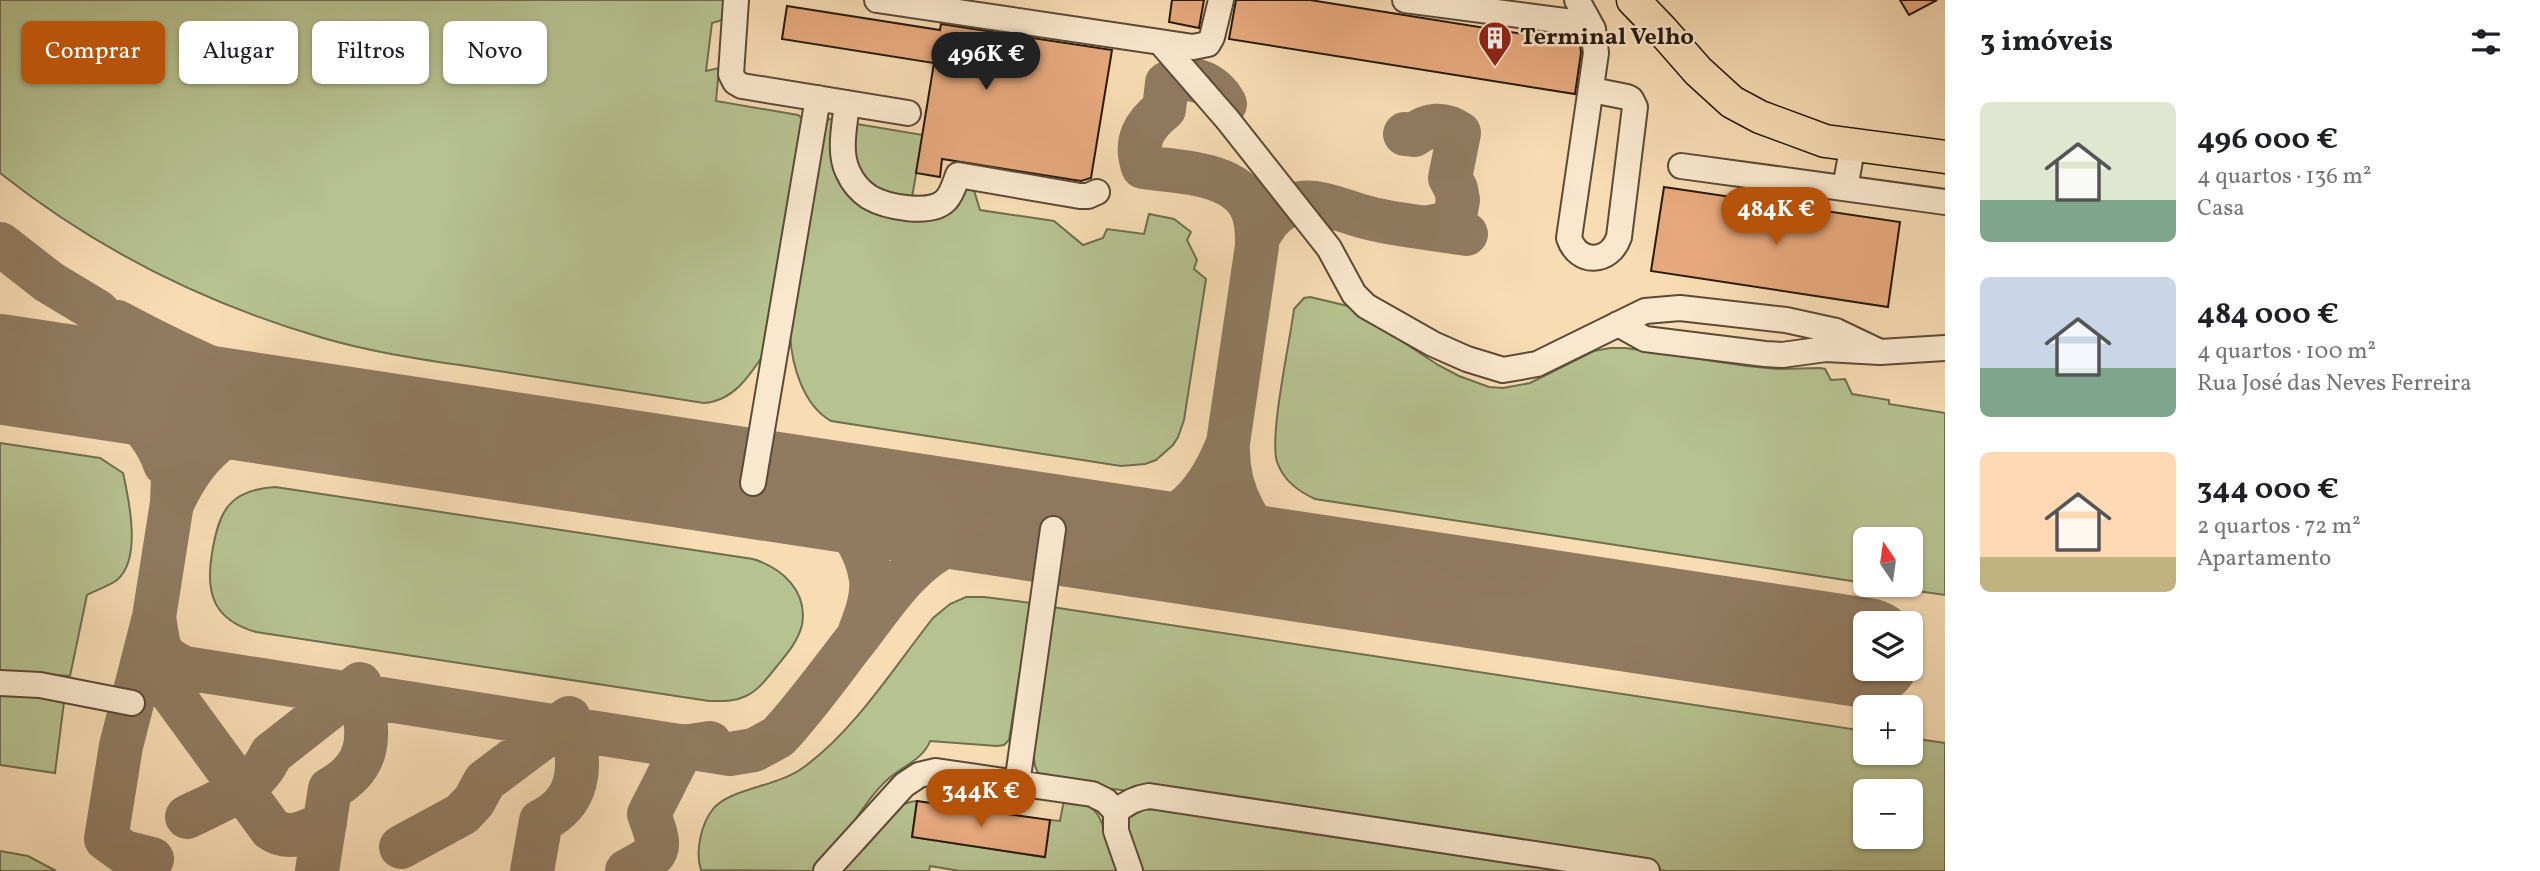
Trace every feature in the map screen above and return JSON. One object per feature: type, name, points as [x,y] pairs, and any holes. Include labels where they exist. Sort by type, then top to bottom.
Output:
[{"type":"main road","points":[[1633,0],[1698,71],[1732,102],[1760,117],[1825,141],[1945,156]]},
{"type":"lane","points":[[736,0],[731,74],[741,86],[908,113]]},
{"type":"lane","points":[[877,0],[1193,47],[1208,44],[1221,0]]},
{"type":"lane","points":[[1405,0],[1588,24]]},
{"type":"lane","points":[[1577,0],[1593,29],[1596,43],[1592,90],[1569,238],[1583,256],[1598,259],[1612,251],[1619,237],[1635,107],[1627,97],[1592,90]]},
{"type":"lane","points":[[1160,42],[1227,119],[1329,247],[1354,294],[1366,306],[1433,344],[1467,359],[1503,370],[1537,364],[1645,311],[1680,308],[1786,320],[1836,331],[1880,352]]},
{"type":"lane","points":[[753,484],[818,98]]},
{"type":"lane","points":[[848,103],[842,155],[847,171],[867,196],[879,202],[917,209],[934,208],[946,200],[958,175],[1088,197],[1097,192]]},
{"type":"lane","points":[[1845,188],[1853,144]]},
{"type":"lane","points":[[1681,166],[1945,202]]},
{"type":"lane","points":[[1618,324],[1645,340],[1765,354],[1782,355],[1826,349],[1880,352],[1945,348]]},
{"type":"lane","points":[[1017,784],[1053,529]]},
{"type":"lane","points":[[0,683],[40,685],[132,703]]},
{"type":"lane","points":[[826,871],[904,785],[919,775],[936,771],[1092,794],[1105,801],[1116,812],[1116,831],[1130,871]]},
{"type":"lane","points":[[1116,812],[1125,803],[1149,796],[1647,871]]},
{"type":"green space","points":[[0,0],[724,0],[726,19],[712,23],[706,71],[719,68],[716,101],[798,115],[803,119],[766,351],[733,392],[704,403],[420,359],[362,348],[279,324],[195,291],[114,250],[37,201],[0,173]]},
{"type":"green space","points":[[829,119],[835,120],[838,174],[947,214],[955,209],[963,185],[973,187],[980,210],[1054,221],[1083,245],[1103,238],[1107,229],[1144,234],[1149,214],[1174,219],[1191,232],[1187,240],[1197,260],[1194,269],[1206,279],[1184,420],[1173,445],[1156,460],[1121,466],[831,421],[821,414],[806,395],[796,372],[790,335],[826,122]]},
{"type":"green space","points":[[857,124],[923,135],[912,197],[886,192],[869,185],[853,161]]},
{"type":"green space","points":[[1304,298],[1348,306],[1438,365],[1489,387],[1503,388],[1530,383],[1594,351],[1626,348],[1747,366],[1825,369],[1831,380],[1845,379],[1852,394],[1889,400],[1889,404],[1945,413],[1945,595],[1923,592],[1923,527],[1853,527],[1853,581],[1315,499],[1297,489],[1288,480],[1277,462],[1275,449],[1278,410],[1294,309]]},
{"type":"green space","points":[[0,443],[100,458],[123,473],[132,529],[129,558],[125,570],[117,580],[87,595],[70,676],[0,671]]},
{"type":"green space","points":[[275,487],[753,559],[774,568],[791,583],[801,602],[802,625],[792,647],[759,687],[741,698],[719,701],[256,632],[242,627],[222,613],[212,593],[210,568],[218,525],[229,505],[247,493]]},
{"type":"green space","points":[[966,597],[1031,603],[1009,740],[1004,745],[997,746],[930,741],[917,758],[877,790],[816,871],[701,870],[700,838],[713,809],[731,796],[793,774],[822,752],[857,717],[933,618],[950,604]]},
{"type":"green space","points":[[1052,607],[1853,729],[1853,765],[1923,765],[1923,740],[1945,743],[1945,871],[1666,871],[1151,793],[1093,787],[1043,776],[1035,766],[1031,737]]},
{"type":"green space","points":[[0,693],[37,696],[64,702],[55,773],[0,765]]},
{"type":"green space","points":[[1064,800],[1084,804],[1095,811],[1101,821],[1110,852],[1121,871],[960,871],[930,866],[929,871],[835,871],[868,844],[899,807],[917,801],[912,837],[1044,857],[1050,820],[1060,821]]},
{"type":"green space","points":[[1141,803],[1618,871],[1138,871],[1125,831],[1126,820]]},
{"type":"green space","points":[[0,851],[28,856],[56,871],[0,871]]},
{"type":"building","points":[[1172,0],[1204,0],[1199,28],[1169,22]]},
{"type":"building","name":"Terminal Velho","points":[[1236,0],[1310,0],[1580,43],[1575,94],[1229,39]]},
{"type":"building","points":[[1900,0],[1937,0],[1909,15]]},
{"type":"building","points":[[787,6],[940,30],[941,24],[1112,50],[1091,178],[1081,181],[942,159],[940,177],[916,173],[934,63],[782,39]]},
{"type":"building","points":[[1664,187],[1900,222],[1888,307],[1651,271]]},
{"type":"building","points":[[917,801],[1050,820],[1045,857],[912,837]]},
{"type":"taxiway","points":[[1225,104],[1214,90],[1200,82],[1184,79],[1167,83],[1164,109],[1151,121],[1143,134],[1140,141],[1140,158],[1143,167],[1194,174],[1228,184],[1241,194],[1251,207],[1256,224],[1257,246],[1228,443],[1231,479],[1244,512],[1265,540],[1295,560],[1343,573]]},
{"type":"taxiway","points":[[1405,134],[1414,135],[1425,128],[1436,126],[1447,127],[1459,133],[1450,178],[1458,200],[1455,217],[1445,224],[1429,227]]},
{"type":"taxiway","points":[[1262,231],[1268,221],[1282,209],[1294,204],[1309,203],[1326,205],[1381,221],[1466,234]]},
{"type":"taxiway","points":[[0,244],[49,282],[97,311],[126,342],[144,366],[158,393],[174,450],[172,503],[154,617],[121,746],[106,839],[124,852],[152,859]]},
{"type":"taxiway","points":[[117,322],[200,363],[286,398],[346,415],[462,439]]},
{"type":"taxiway","points":[[66,379],[126,410],[149,434],[165,464]]},
{"type":"taxiway","points":[[173,502],[196,463],[224,438],[258,422],[302,415]]},
{"type":"taxiway","points":[[1104,537],[1148,528],[1182,511],[1208,484],[1228,443]]},
{"type":"taxiway","points":[[770,486],[821,504],[839,517],[854,535],[865,557],[871,579],[870,599],[860,631]]},
{"type":"taxiway","points":[[154,617],[160,649],[169,659],[185,668],[730,754],[754,750],[778,737],[888,597],[924,560],[952,543],[973,536],[1007,529],[1041,527]]},
{"type":"taxiway","points":[[154,643],[158,672],[165,684],[271,829],[292,835],[325,823]]},
{"type":"taxiway","points":[[187,817],[246,785],[256,776],[271,754],[360,684]]},
{"type":"taxiway","points":[[317,871],[330,789],[353,771],[364,750],[366,725],[361,697]]},
{"type":"taxiway","points":[[401,847],[462,814],[474,801],[485,781],[569,718]]},
{"type":"taxiway","points":[[532,871],[541,821],[564,804],[575,782],[577,757],[572,730]]},
{"type":"taxiway","points":[[627,871],[647,860],[656,850],[656,836],[649,814],[683,747],[710,743]]},
{"type":"runway","points":[[0,369],[1853,651]]},
{"type":"place","name":"Terminal Velho","points":[[1495,68]]}]
